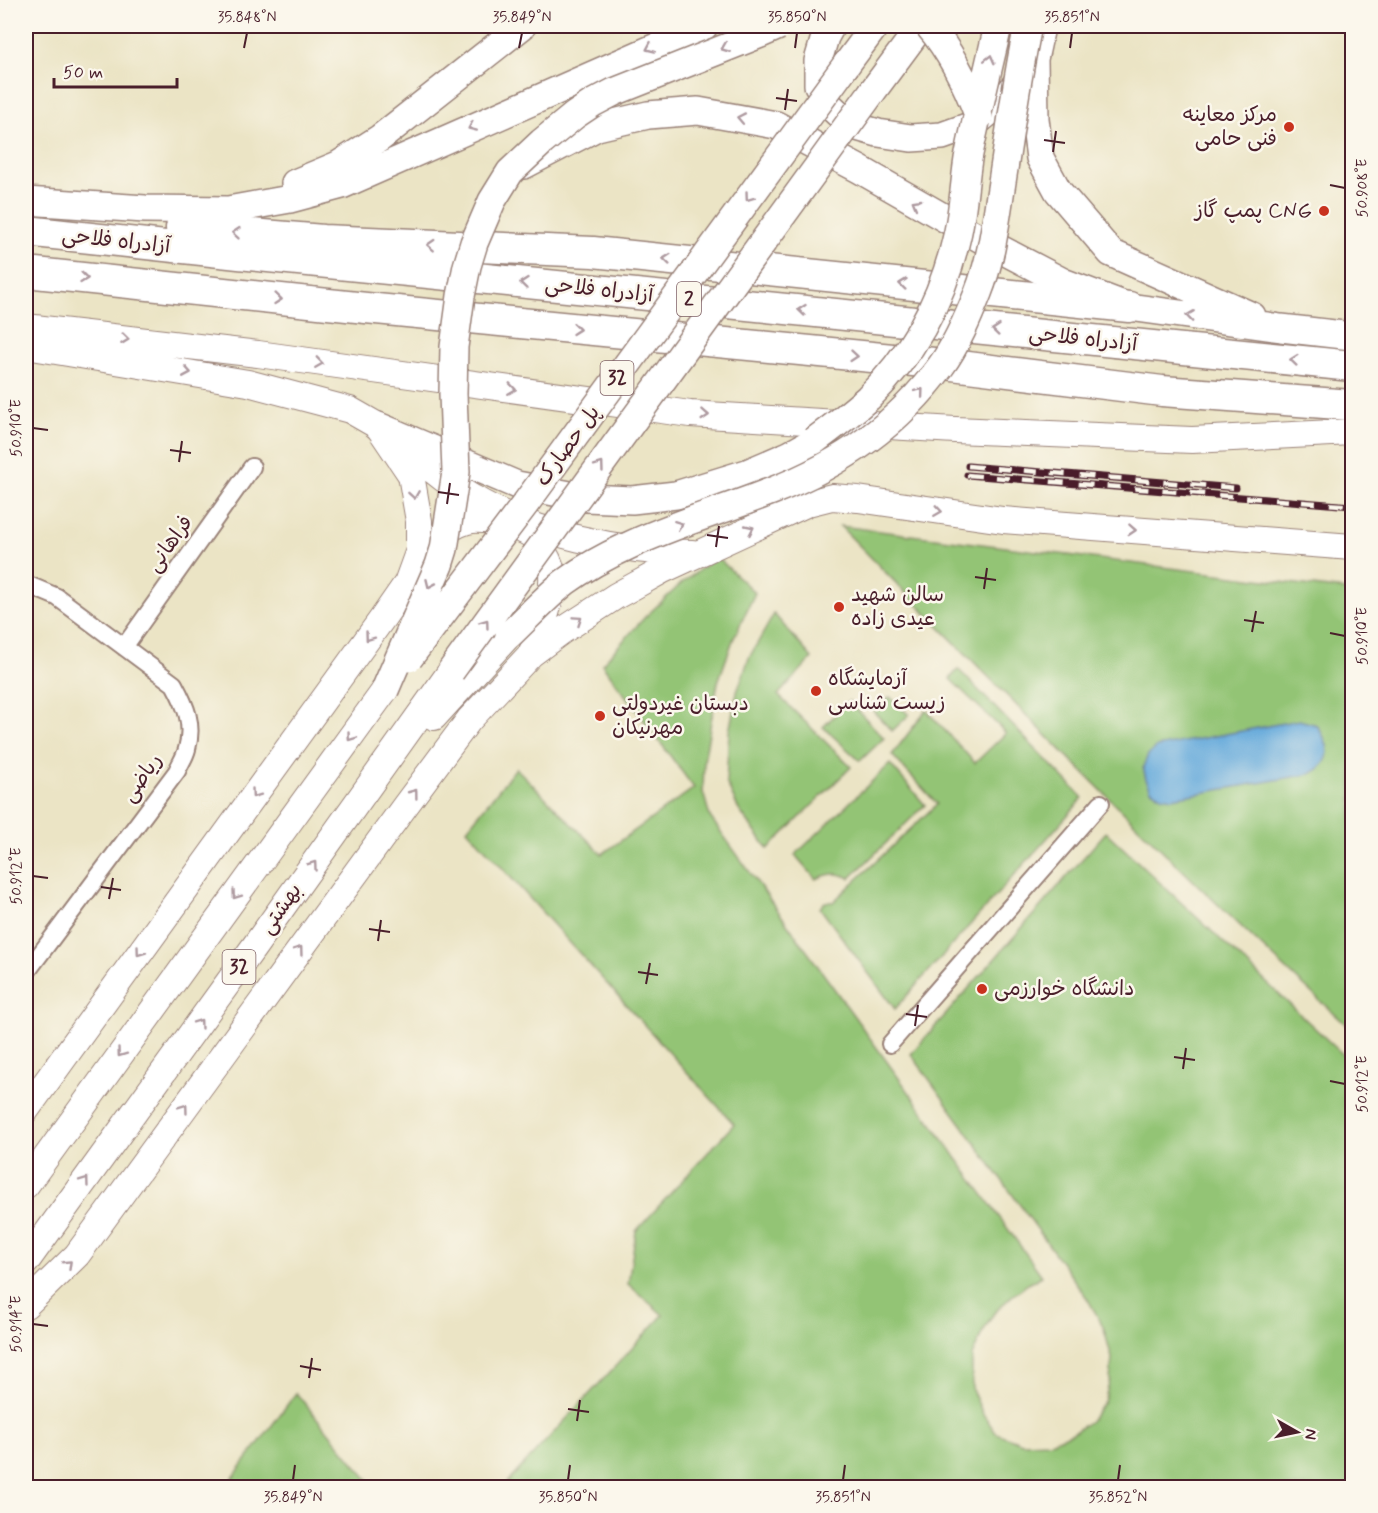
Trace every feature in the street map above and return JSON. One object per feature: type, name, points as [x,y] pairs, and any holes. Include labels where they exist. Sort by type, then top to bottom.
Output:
[{"type":"highway","points":[[228,210],[338,165],[380,138],[522,26]]},
{"type":"highway","points":[[26,201],[146,209],[228,210],[290,199],[342,185],[704,26]]},
{"type":"highway","points":[[385,690],[444,549],[456,472],[454,347],[461,296],[474,243],[492,201],[510,172],[542,142],[593,103],[614,92],[779,26]]},
{"type":"highway","points":[[831,26],[818,61],[818,85],[828,104],[843,118],[857,127],[878,133],[911,138],[942,136],[973,125],[1007,97],[1034,59]]},
{"type":"highway","name":"پل حصارک","points":[[385,690],[526,503],[875,26]]},
{"type":"highway","name":"پل حصارک","points":[[451,670],[921,26]]},
{"type":"highway","points":[[929,26],[938,36],[969,91],[982,125],[999,203]]},
{"type":"highway","points":[[378,426],[517,485],[586,498],[632,500],[676,495],[747,474],[814,441],[867,398],[886,378],[905,355],[930,314],[949,268],[957,235],[968,160],[998,26]]},
{"type":"highway","points":[[509,635],[564,583],[602,559],[677,525],[754,498],[809,475],[855,450],[883,429],[917,397],[955,344],[979,290],[995,231],[1020,63],[1028,26]]},
{"type":"highway","points":[[1041,26],[1034,59],[1035,118],[1040,158],[1058,191],[1111,253],[1281,328]]},
{"type":"highway","points":[[510,172],[597,127],[648,115],[698,111],[776,125],[859,169],[993,246],[1063,282],[1129,307]]},
{"type":"highway","points":[[26,217],[52,217],[323,240],[593,252],[1129,307],[1353,336]]},
{"type":"highway","name":"آزادراه فلاحی","points":[[26,231],[1353,366]]},
{"type":"highway","name":"آزادراه فلاحی","points":[[26,272],[413,313],[944,364],[1162,391],[1353,405]]},
{"type":"main road","points":[[26,327],[270,356],[690,414],[955,430],[1192,440],[1353,432]]},
{"type":"main road","points":[[26,346],[248,383],[350,410],[378,426],[448,482],[504,514],[534,526],[636,550],[699,553]]},
{"type":"main road","points":[[26,1110],[407,583],[419,550],[419,521],[411,475],[378,426]]},
{"type":"main road","points":[[26,1305],[77,1255],[469,720],[531,654],[616,596],[663,570],[808,503],[832,497],[1003,520],[1353,547]]},
{"type":"main road","points":[[419,550],[451,528],[468,521],[498,522],[531,535],[542,550],[552,572],[552,588],[531,654]]},
{"type":"main road","points":[[375,777],[444,708],[509,635]]},
{"type":"main road","name":"بهشتى","points":[[26,1262],[451,670]]},
{"type":"main road","name":"32","points":[[26,1185],[385,690]]},
{"type":"street","name":"فراهانی","points":[[124,647],[252,467]]},
{"type":"street","name":"ریاضی","points":[[26,584],[57,597],[174,684],[185,705],[190,727],[187,750],[177,771],[26,973]]},
{"type":"street","points":[[890,1044],[1101,803]]},
{"type":"green space","points":[[840,526],[1352,591],[1352,1030],[1157,845]]},
{"type":"green space","points":[[717,557],[755,593],[733,640],[718,682],[704,761],[703,792],[710,817],[1042,1276],[1012,1296],[994,1313],[972,1356],[972,1390],[983,1414],[996,1433],[1022,1443],[1050,1442],[1073,1433],[1090,1421],[1104,1402],[1110,1380],[1112,1358],[1103,1326],[1087,1298],[911,1054],[1106,832],[1352,1063],[1352,1487],[503,1487],[663,1315],[628,1284],[636,1231],[734,1124],[467,829],[516,768],[602,854],[694,788],[602,664],[645,617],[682,583]]},
{"type":"green space","points":[[774,614],[812,658],[778,695],[851,767],[768,849],[739,810],[726,782],[729,732],[737,692],[749,658]]},
{"type":"green space","points":[[958,669],[1083,798],[895,1009],[820,908],[825,902],[833,902],[937,804],[892,755],[926,710],[975,763],[1006,733],[950,679]]},
{"type":"green space","points":[[890,697],[909,715],[892,731],[873,711]]},
{"type":"green space","points":[[849,701],[884,738],[860,761],[823,727]]},
{"type":"green space","points":[[890,764],[925,805],[850,878],[833,874],[816,879],[795,855]]},
{"type":"green space","points":[[296,1393],[374,1487],[226,1487]]},
{"type":"water","points":[[1299,720],[1317,725],[1327,746],[1327,758],[1318,769],[1310,774],[1172,798],[1161,796],[1151,790],[1146,779],[1143,767],[1148,755],[1157,747]]},
{"type":"railway","points":[[968,466],[1236,488]]},
{"type":"railway","points":[[967,475],[1352,506]]},
{"type":"place","name":"مرکز معاینه فنی حامی","points":[[1289,127]]},
{"type":"place","name":"پمپ گاز CNG","points":[[1324,211]]},
{"type":"place","name":"سالن شهید عیدی زاده","points":[[839,607]]},
{"type":"place","name":"آزمایشگاه زیست شناسی","points":[[816,691]]},
{"type":"place","name":"دبستان غیردولتی مهرنیکان","points":[[600,716]]},
{"type":"place","name":"دانشگاه خوارزمی","points":[[982,989]]}]
